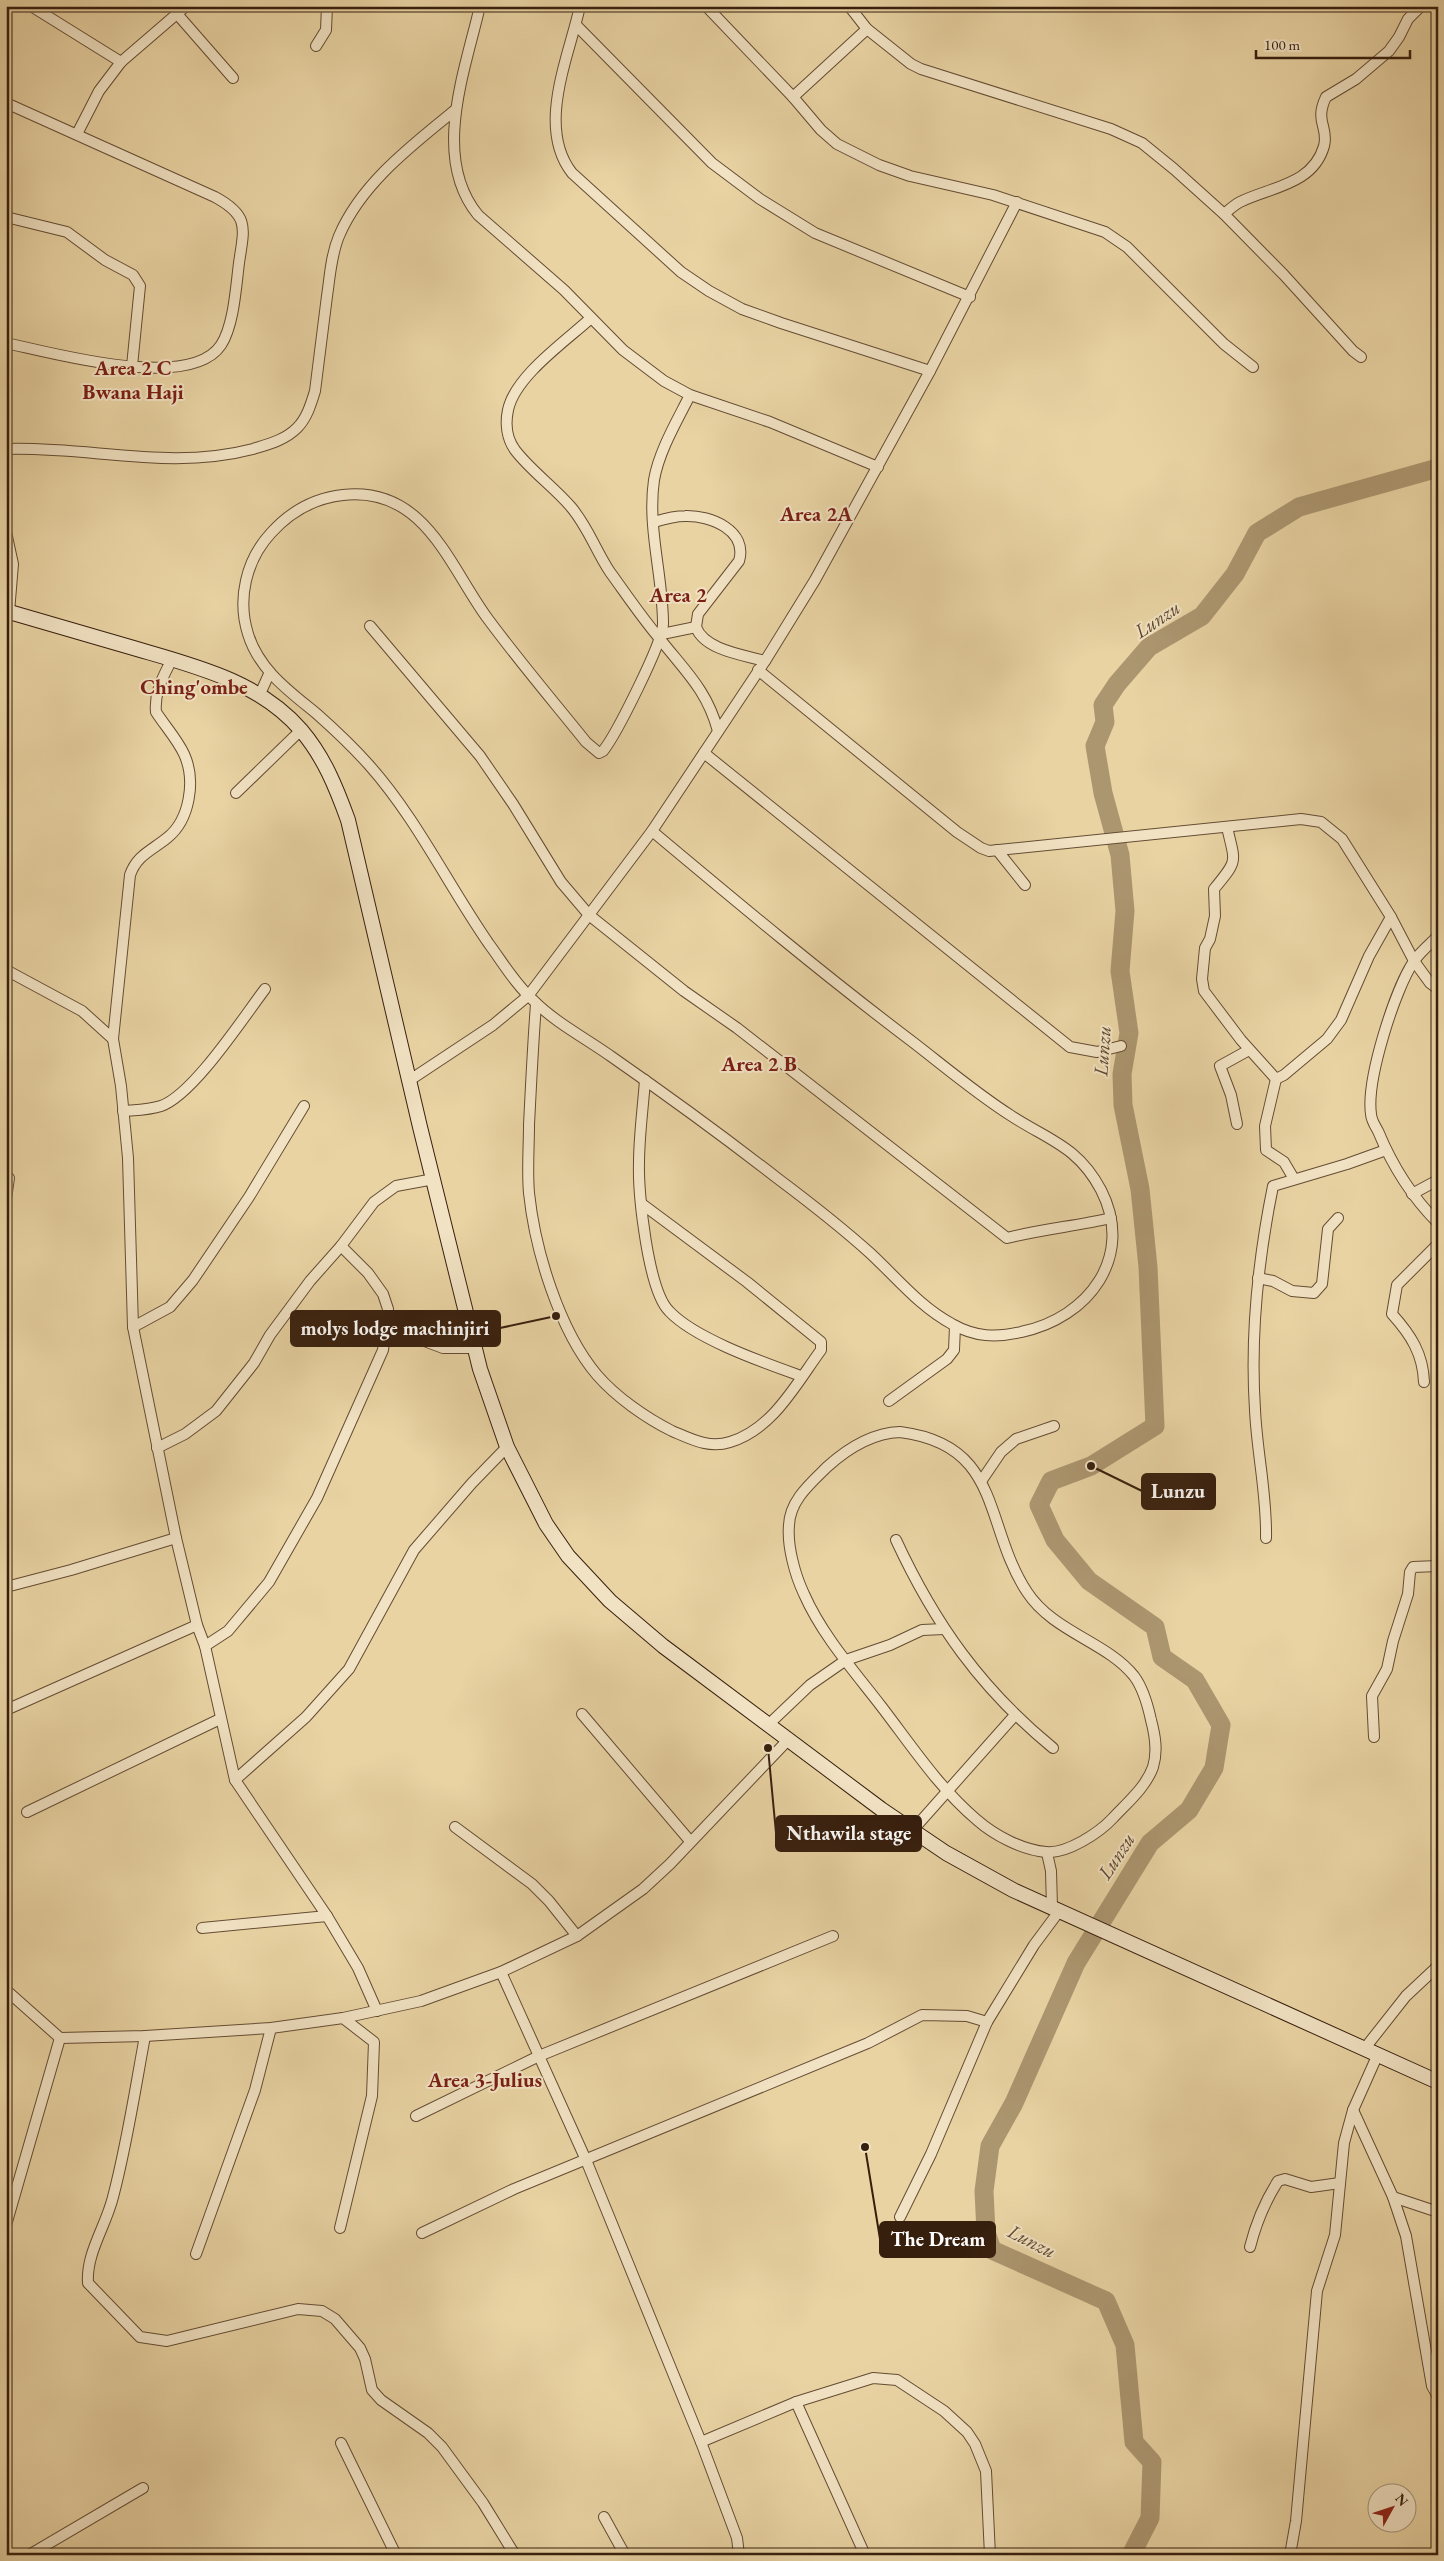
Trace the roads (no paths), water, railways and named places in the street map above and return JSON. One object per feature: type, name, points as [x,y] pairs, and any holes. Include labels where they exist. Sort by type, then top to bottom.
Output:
[{"type":"main road","points":[[7,611],[172,659],[211,672],[260,694],[301,730],[320,755],[335,782],[348,820],[420,1127],[475,1348],[493,1409],[507,1447],[542,1516],[568,1556],[610,1602],[662,1646],[724,1690],[768,1725],[912,1831],[988,1877],[1174,1964],[1438,2082]]},
{"type":"street","points":[[31,6],[121,62]]},
{"type":"street","points":[[77,134],[103,85],[121,62],[178,15],[186,6]]},
{"type":"street","points":[[316,46],[326,30],[327,6]]},
{"type":"street","points":[[480,6],[454,111],[456,173],[466,202],[478,215],[564,290],[642,366],[664,381],[690,395],[770,422],[878,467]]},
{"type":"street","points":[[580,6],[558,86],[556,138],[561,156],[572,173],[682,272],[709,291],[742,309],[766,318],[930,371]]},
{"type":"street","points":[[706,6],[793,97],[821,130],[854,154],[910,176],[1017,202],[1092,227],[1117,240],[1224,344],[1253,368]]},
{"type":"street","points":[[849,6],[867,29],[911,64],[921,69],[1128,135],[1156,154],[1224,214],[1284,275],[1353,351],[1361,357]]},
{"type":"street","points":[[1224,214],[1240,203],[1299,179],[1310,171],[1324,146],[1325,138],[1319,117],[1326,97],[1356,79],[1388,51],[1399,37],[1408,19],[1422,6]]},
{"type":"street","points":[[178,15],[233,78]]},
{"type":"street","points":[[576,25],[712,163],[760,199],[815,233],[970,297]]},
{"type":"street","points":[[793,97],[867,29]]},
{"type":"street","points":[[6,103],[232,206],[243,226],[229,327],[222,344],[212,355],[199,362],[176,368],[132,366],[6,343]]},
{"type":"street","points":[[6,449],[53,449],[128,458],[195,459],[248,450],[272,444],[288,436],[299,427],[310,408],[315,391],[332,259],[338,237],[350,214],[369,189],[397,160],[454,111]]},
{"type":"street","points":[[410,1080],[493,1025],[528,996],[652,831],[815,580],[970,297],[1017,202]]},
{"type":"street","points":[[6,217],[67,232],[105,260],[137,279],[140,286],[132,366]]},
{"type":"street","points":[[591,318],[540,363],[523,383],[512,399],[508,411],[508,437],[515,450],[572,508],[608,569],[700,687],[708,700],[718,731]]},
{"type":"street","points":[[652,831],[818,968],[916,1045],[1011,1116],[1070,1150],[1100,1188],[1112,1218],[1114,1243],[1108,1265],[1079,1306],[1033,1330],[999,1337],[973,1334],[955,1326],[927,1309],[858,1242],[807,1201],[645,1080],[536,1004],[528,996],[475,924],[396,798],[353,747],[269,674],[255,652],[245,628],[243,604],[246,578],[256,552],[271,533],[292,514],[311,502],[348,494],[385,499],[399,504],[416,516],[432,533],[496,630],[586,742],[598,753],[608,746],[661,637],[660,579],[653,499],[657,469],[690,395]]},
{"type":"street","points":[[654,522],[673,517],[694,517],[724,526],[736,536],[742,552],[739,561],[698,614],[696,627],[704,639],[713,644],[764,661]]},
{"type":"street","points":[[6,532],[13,564],[7,611]]},
{"type":"street","points":[[370,626],[480,756],[508,796],[561,882],[589,915],[684,991],[737,1028],[1007,1238],[1040,1230],[1112,1218]]},
{"type":"street","points":[[661,637],[696,627]]},
{"type":"street","points":[[172,659],[156,694],[155,705],[156,712],[184,754],[188,770],[189,798],[179,825],[168,837],[134,862],[130,874],[113,1039],[123,1111],[130,1190],[133,1327],[176,1538],[205,1646],[235,1780],[327,1916],[358,1968],[377,2011]]},
{"type":"street","points":[[758,670],[958,832],[981,848],[997,850],[1300,819],[1321,822],[1342,839],[1391,917],[1414,961],[1430,983],[1438,989]]},
{"type":"street","points":[[260,694],[269,674]]},
{"type":"street","points":[[236,793],[301,730]]},
{"type":"street","points":[[704,753],[1070,1047],[1097,1052],[1122,1046]]},
{"type":"street","points":[[1227,827],[1235,856],[1230,869],[1214,889],[1215,916],[1210,939],[1205,948],[1202,979],[1208,998],[1249,1050],[1276,1079]]},
{"type":"street","points":[[997,850],[1025,885]]},
{"type":"street","points":[[1276,1079],[1284,1075],[1327,1039],[1341,1020],[1369,956],[1391,917]]},
{"type":"street","points":[[1438,936],[1414,961],[1389,1018],[1373,1076],[1371,1115],[1386,1150],[1412,1194],[1438,1223]]},
{"type":"street","points":[[6,970],[82,1011],[113,1039]]},
{"type":"street","points":[[123,1111],[160,1106],[174,1100],[211,1059],[264,989]]},
{"type":"street","points":[[536,1004],[531,1077],[529,1192],[539,1244],[554,1294],[574,1339],[596,1374],[627,1402],[662,1426],[706,1445],[729,1443],[758,1427],[785,1401],[821,1350],[821,1342],[780,1307],[642,1204]]},
{"type":"street","points":[[1237,1124],[1231,1095],[1220,1066],[1249,1050]]},
{"type":"street","points":[[1276,1079],[1265,1126],[1266,1150],[1284,1162],[1294,1179]]},
{"type":"street","points":[[645,1080],[638,1163],[652,1270],[660,1299],[680,1321],[706,1336],[768,1364],[801,1376]]},
{"type":"street","points":[[133,1327],[170,1307],[194,1280],[249,1197],[304,1106]]},
{"type":"street","points":[[1266,1538],[1266,1513],[1255,1410],[1253,1350],[1261,1248],[1273,1186],[1347,1164],[1386,1150]]},
{"type":"street","points":[[6,1199],[9,1178]]},
{"type":"street","points":[[157,1448],[184,1434],[216,1411],[254,1363],[270,1335],[310,1281],[341,1246],[374,1202],[387,1190],[396,1186],[434,1179]]},
{"type":"street","points":[[1412,1194],[1438,1180]]},
{"type":"street","points":[[1258,1278],[1273,1281],[1292,1291],[1314,1293],[1322,1284],[1328,1229],[1338,1218]]},
{"type":"street","points":[[1424,1382],[1423,1366],[1417,1347],[1392,1314],[1397,1286],[1438,1244]]},
{"type":"street","points":[[205,1646],[228,1631],[274,1574],[317,1498],[383,1350],[388,1310],[383,1294],[368,1273],[341,1246]]},
{"type":"street","points":[[888,1401],[947,1359],[954,1350],[955,1326]]},
{"type":"street","points":[[386,1334],[419,1339],[443,1348],[475,1348]]},
{"type":"street","points":[[982,1480],[1001,1452],[1016,1439],[1054,1426]]},
{"type":"street","points":[[883,1433],[918,1435],[941,1442],[973,1468],[982,1480],[1013,1565],[1028,1594],[1052,1618],[1081,1639],[1114,1658],[1135,1677],[1148,1704],[1156,1740],[1153,1766],[1143,1785],[1108,1823],[1090,1837],[1070,1847],[1048,1853],[998,1834],[979,1822],[948,1791],[846,1660],[803,1592],[792,1551],[789,1521],[793,1508],[802,1492],[835,1460],[863,1441],[883,1433]]},
{"type":"street","points":[[235,1780],[306,1717],[349,1669],[414,1550],[472,1483],[507,1447]]},
{"type":"street","points":[[6,1587],[71,1570],[176,1538]]},
{"type":"street","points":[[896,1540],[924,1598],[944,1629],[1015,1715],[1053,1748]]},
{"type":"street","points":[[1374,1737],[1372,1696],[1387,1669],[1393,1641],[1408,1594],[1410,1572],[1413,1567],[1417,1566],[1438,1566]]},
{"type":"street","points":[[6,1710],[198,1625]]},
{"type":"street","points":[[768,1725],[810,1685],[846,1660],[890,1645],[922,1630],[944,1629]]},
{"type":"street","points":[[582,1714],[690,1841]]},
{"type":"street","points":[[912,1831],[1015,1715]]},
{"type":"street","points":[[27,1812],[220,1719]]},
{"type":"street","points":[[6,1990],[60,2038],[144,2036],[271,2028],[343,2018],[421,2001],[502,1972],[577,1936],[642,1890],[670,1864],[788,1740]]},
{"type":"street","points":[[455,1827],[536,1888],[577,1936]]},
{"type":"street","points":[[900,2217],[931,2154],[987,2022],[1056,1908],[1048,1853]]},
{"type":"street","points":[[202,1928],[327,1916]]},
{"type":"street","points":[[416,2116],[539,2056],[833,1936]]},
{"type":"street","points":[[1365,2048],[1406,1996],[1438,1966]]},
{"type":"street","points":[[502,1972],[586,2160],[701,2442],[737,2538],[739,2555]]},
{"type":"street","points":[[422,2233],[514,2189],[868,2043],[922,2015],[967,2016],[987,2022]]},
{"type":"street","points":[[340,2228],[369,2113],[374,2072],[374,2042],[343,2018]]},
{"type":"street","points":[[196,2254],[255,2090],[271,2028]]},
{"type":"street","points":[[144,2036],[130,2123],[113,2198],[87,2268],[88,2283],[140,2337],[150,2340],[167,2340],[298,2309],[322,2312],[336,2319],[360,2348],[365,2360],[372,2390],[380,2400],[428,2433],[442,2447],[478,2495],[515,2555]]},
{"type":"street","points":[[6,2225],[60,2038]]},
{"type":"street","points":[[1290,2555],[1296,2521],[1317,2291],[1335,2235],[1344,2143],[1352,2110],[1378,2054]]},
{"type":"street","points":[[1352,2110],[1393,2197],[1411,2257],[1432,2386],[1438,2396]]},
{"type":"street","points":[[1250,2247],[1259,2215],[1278,2182],[1285,2179],[1311,2187],[1340,2183]]},
{"type":"street","points":[[1393,2197],[1438,2212]]},
{"type":"street","points":[[701,2442],[796,2402],[874,2378],[888,2378],[907,2385],[944,2411],[967,2432],[980,2455],[988,2492],[990,2555]]},
{"type":"street","points":[[796,2402],[865,2555]]},
{"type":"street","points":[[341,2443],[396,2555]]},
{"type":"street","points":[[29,2555],[143,2488]]},
{"type":"street","points":[[604,2517],[625,2555]]},
{"type":"waterway","name":"Lunzu","points":[[1131,2555],[1150,2518],[1152,2462],[1134,2442],[1125,2345],[1106,2301],[992,2250],[986,2232],[984,2191],[990,2146],[1014,2103],[1076,1963],[1150,1843],[1189,1810],[1214,1768],[1221,1725],[1195,1680],[1162,1657],[1155,1627],[1089,1581],[1055,1540],[1039,1505],[1051,1481],[1091,1466],[1155,1426],[1148,1267],[1140,1189],[1123,1105],[1122,1074],[1129,1033],[1120,971],[1125,911],[1120,855],[1103,793],[1095,746],[1105,722],[1103,705],[1117,684],[1149,647],[1202,616],[1235,574],[1257,533],[1299,507],[1438,468]]},
{"type":"place","name":"molys lodge machinjiri","points":[[556,1316]]},
{"type":"place","name":"Lunzu","points":[[1091,1466]]},
{"type":"place","name":"Nthawila stage","points":[[768,1748]]},
{"type":"place","name":"The Dream","points":[[865,2147]]},
{"type":"district","name":"Area 2 C Bwana Haji","points":[[133,379]]},
{"type":"district","name":"Area 2A","points":[[816,513]]},
{"type":"district","name":"Area 2","points":[[678,594]]},
{"type":"district","name":"Ching'ombe","points":[[194,686]]},
{"type":"district","name":"Area 2 B","points":[[759,1063]]},
{"type":"district","name":"Area 3-Julius","points":[[485,2079]]}]
